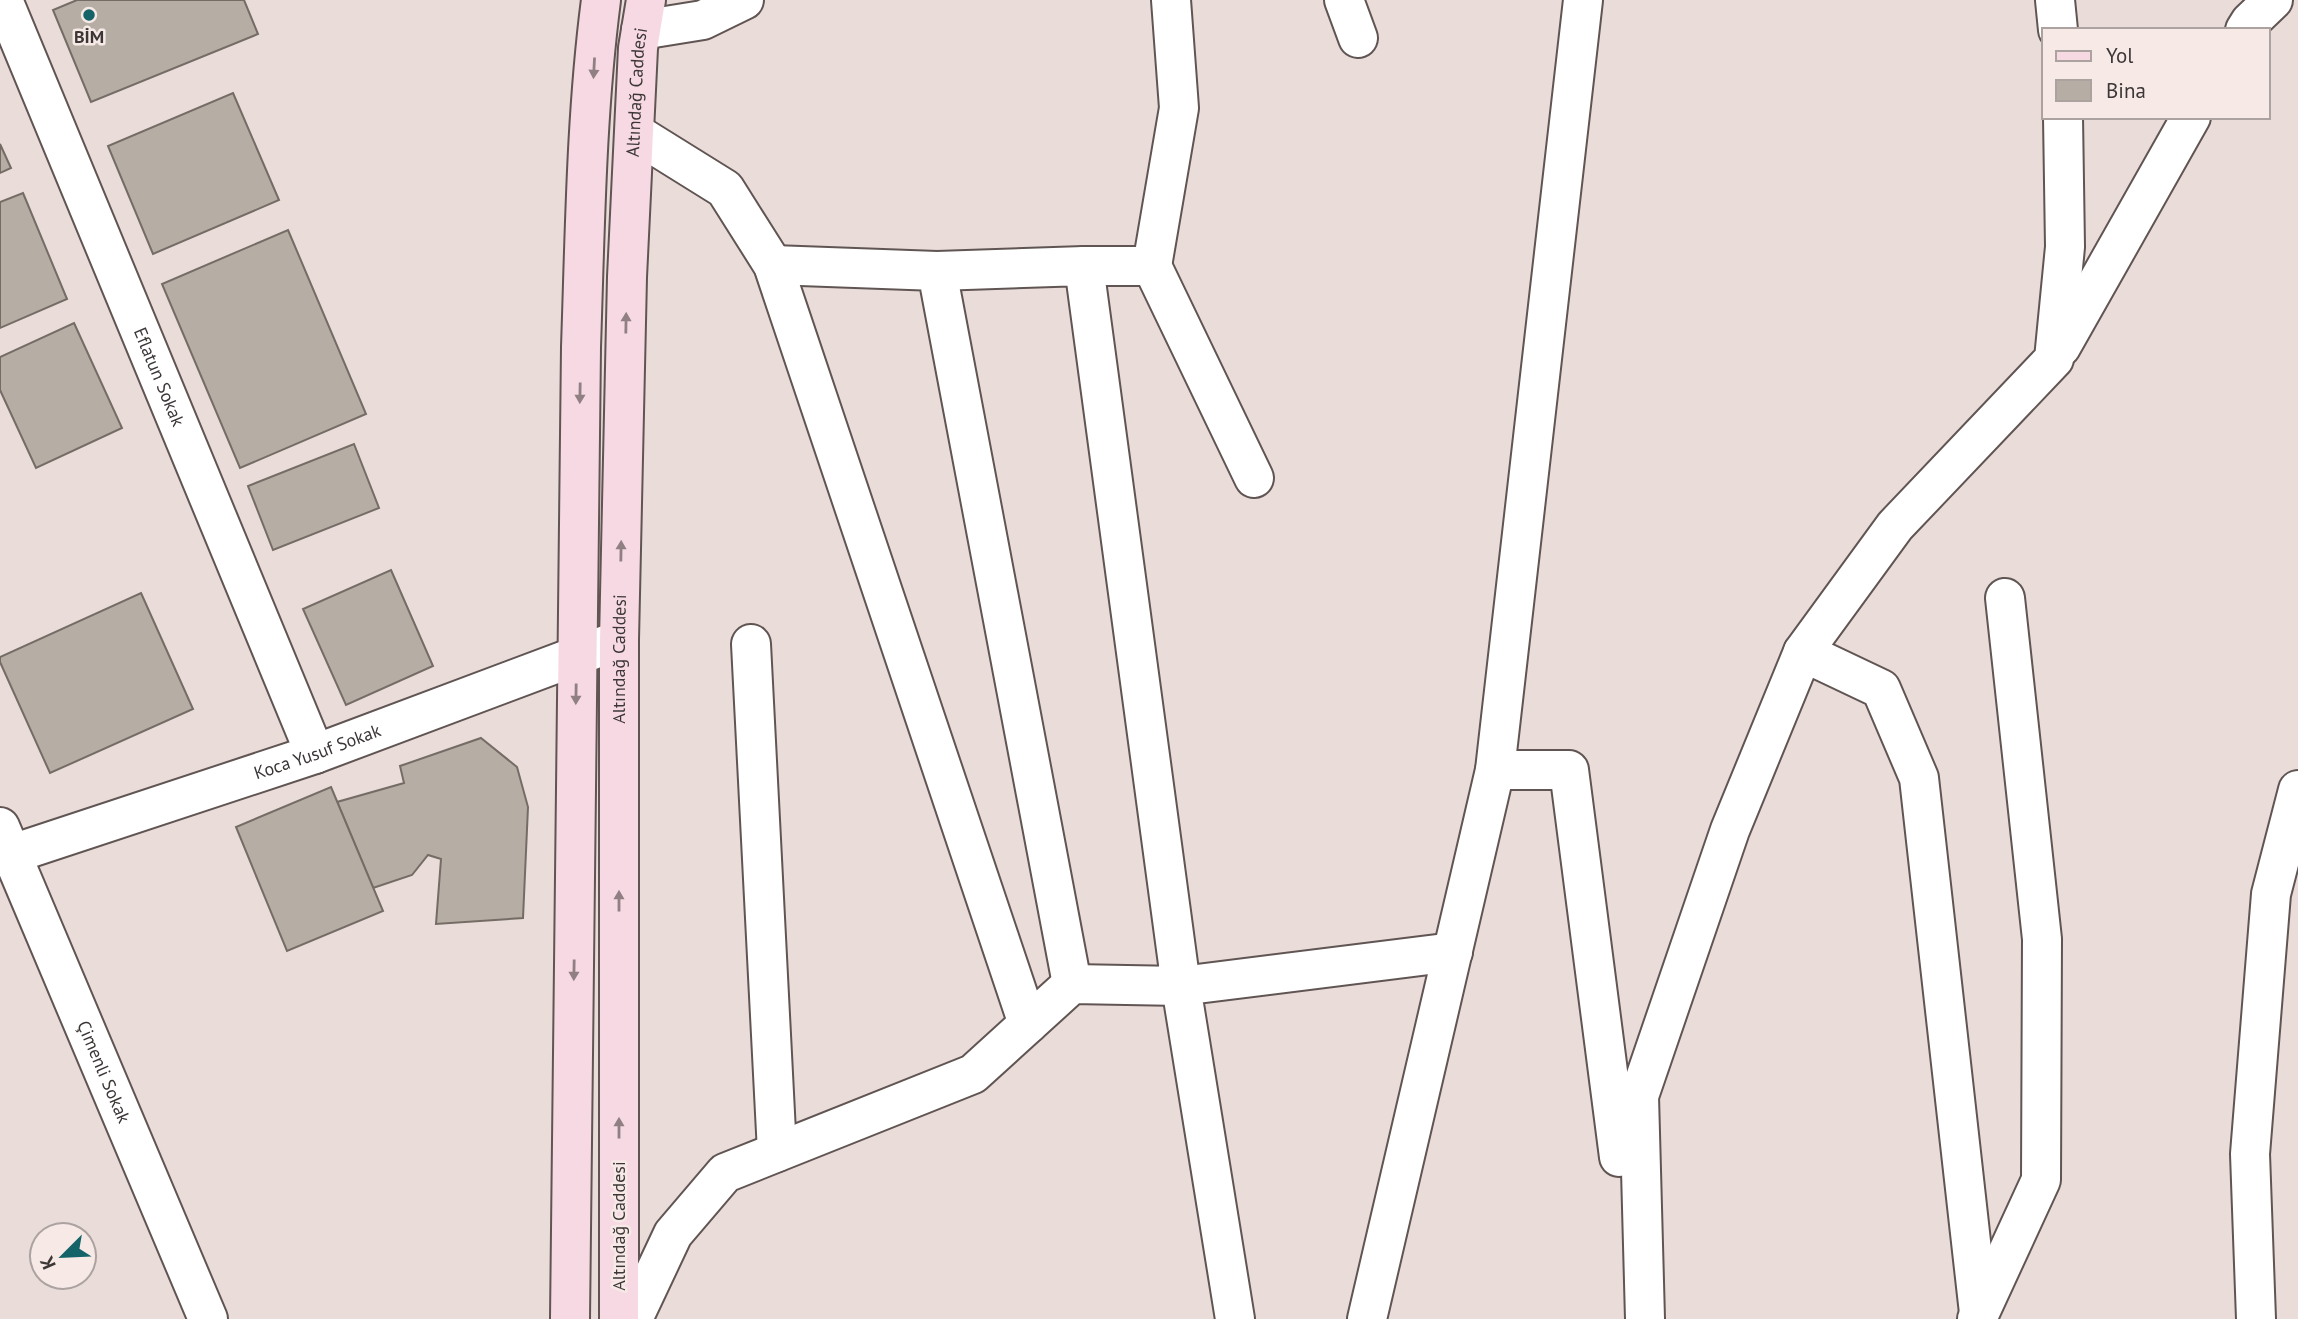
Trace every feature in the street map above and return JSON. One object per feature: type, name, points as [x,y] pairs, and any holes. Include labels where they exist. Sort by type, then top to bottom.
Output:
[{"type":"main road","points":[[570,1319],[577,655],[585,232],[595,47],[601,0]]},
{"type":"main road","name":"Altındağ Caddesi","points":[[619,1319],[619,640],[628,277],[644,15]]},
{"type":"street","name":"Eflatun Sokak","points":[[3,0],[316,754]]},
{"type":"street","points":[[644,15],[703,20],[744,0]]},
{"type":"street","points":[[1171,0],[1179,108],[1152,267],[1254,478]]},
{"type":"street","points":[[1344,0],[1358,38]]},
{"type":"street","points":[[1367,1319],[1495,770],[1583,0]]},
{"type":"street","points":[[2055,0],[2058,28]]},
{"type":"street","points":[[2246,28],[2273,0]]},
{"type":"street","points":[[2054,359],[2065,247],[2063,119]]},
{"type":"street","points":[[1645,1319],[1639,1096],[1730,830],[1803,652],[1895,526],[2054,359],[2190,119]]},
{"type":"street","points":[[635,133],[725,189],[773,265],[1028,1024]]},
{"type":"street","points":[[773,265],[937,271],[1084,266],[1152,267]]},
{"type":"street","points":[[1084,266],[1181,986],[1235,1319]]},
{"type":"street","points":[[937,271],[1072,984]]},
{"type":"street","points":[[1978,1318],[2041,1180],[2042,939],[2005,598]]},
{"type":"street","name":"Koca Yusuf Sokak","points":[[6,841],[316,754],[619,640]]},
{"type":"street","points":[[751,644],[777,1152]]},
{"type":"street","points":[[1803,652],[1881,688],[1919,778],[1978,1318]]},
{"type":"street","points":[[1495,770],[1569,770],[1640,1319]]},
{"type":"street","points":[[2256,1319],[2251,1140],[2271,894],[2298,790]]},
{"type":"street","name":"Çimenli Sokak","points":[[6,841],[208,1319]]},
{"type":"street","points":[[633,1319],[673,1234],[725,1173],[972,1074],[1072,984],[1181,986],[1453,952]]},
{"type":"building","points":[[77,0],[244,0],[258,34],[91,102],[53,10]]},
{"type":"building","points":[[233,93],[279,200],[153,254],[108,146]]},
{"type":"building","points":[[0,144],[11,168],[0,173]]},
{"type":"building","points":[[23,193],[67,299],[0,328],[0,202]]},
{"type":"building","points":[[288,230],[366,414],[240,468],[162,284]]},
{"type":"building","points":[[74,323],[122,428],[36,468],[0,390],[0,357]]},
{"type":"building","points":[[354,444],[379,508],[273,550],[248,486]]},
{"type":"building","points":[[391,570],[433,666],[346,705],[303,609]]},
{"type":"building","points":[[141,593],[193,709],[50,773],[0,657]]},
{"type":"building","points":[[481,738],[517,767],[528,807],[523,918],[436,924],[441,859],[428,855],[412,875],[373,888],[337,802],[404,783],[400,766]]},
{"type":"building","points":[[331,787],[383,911],[287,951],[236,827]]},
{"type":"place","name":"BİM","points":[[89,15]]}]
